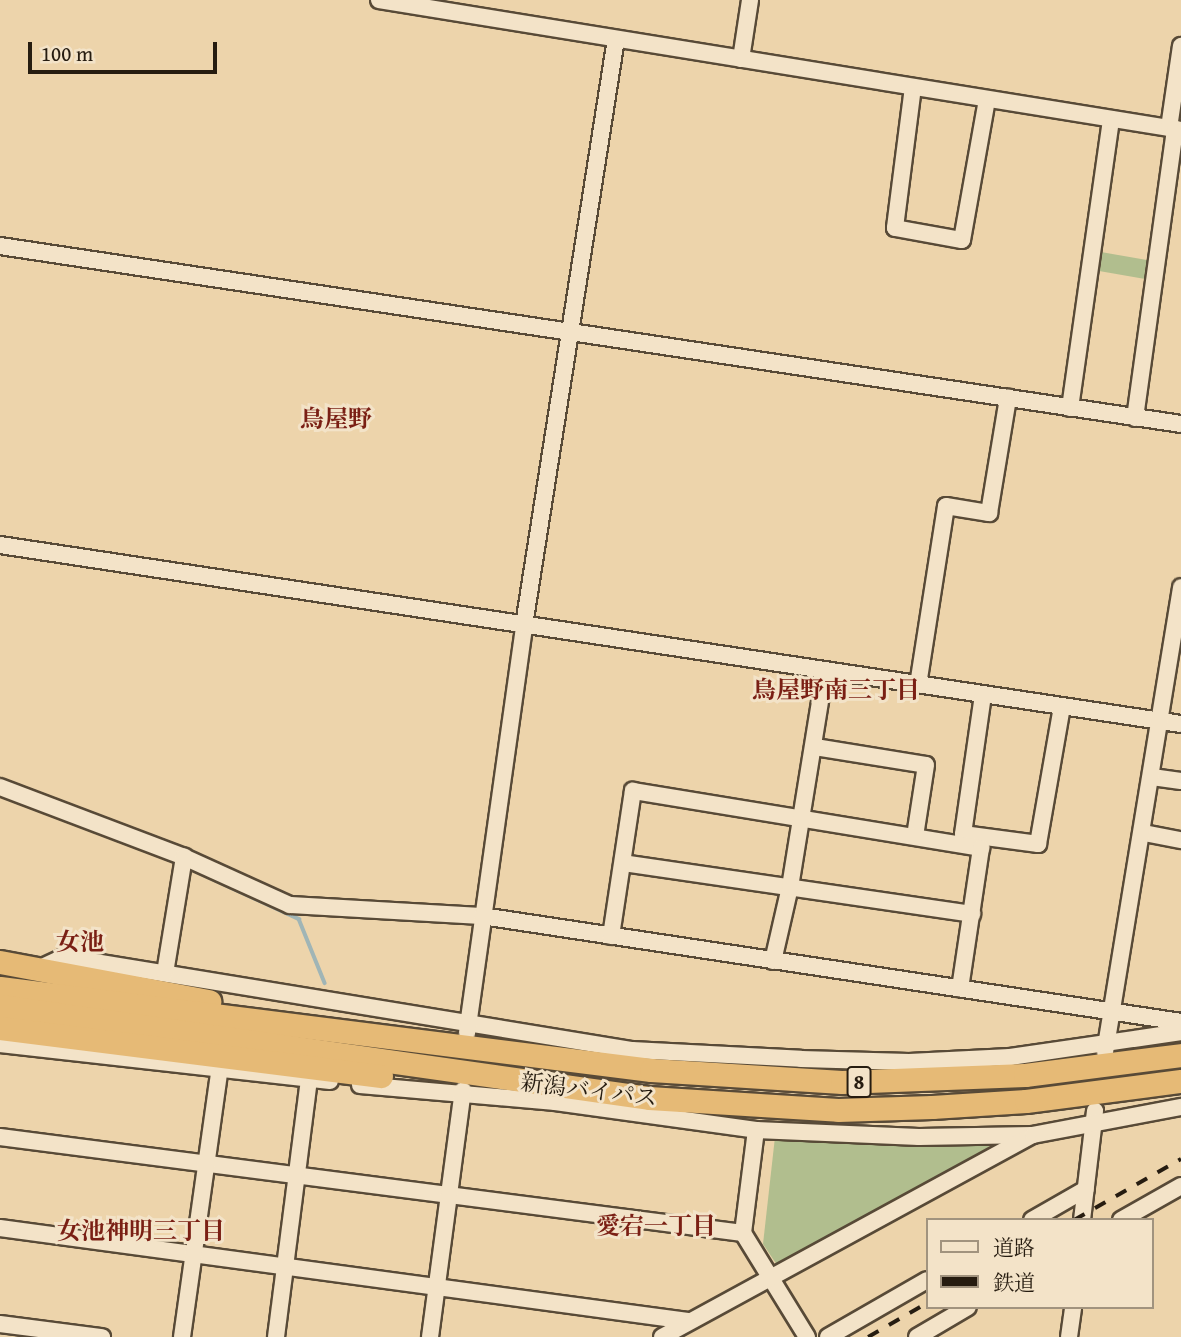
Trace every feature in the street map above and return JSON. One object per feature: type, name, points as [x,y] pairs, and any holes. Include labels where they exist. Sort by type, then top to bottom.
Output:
[{"type":"highway","points":[[0,962],[536,1056]]},
{"type":"highway","name":"新潟バイパス","points":[[0,988],[66,1006],[545,1085],[649,1098],[838,1110],[1026,1101],[1181,1081]]},
{"type":"highway","name":"新潟バイパス","points":[[0,1006],[66,1006],[651,1070],[880,1082],[1025,1075],[1181,1055]]},
{"type":"highway","points":[[0,1028],[399,1079],[545,1085]]},
{"type":"street","points":[[379,0],[1175,129]]},
{"type":"street","points":[[741,59],[750,0]]},
{"type":"street","points":[[467,1029],[524,625],[616,39]]},
{"type":"street","points":[[1135,418],[1175,129],[1181,46]]},
{"type":"street","points":[[913,87],[895,228],[962,240],[987,99]]},
{"type":"street","points":[[1070,408],[1111,119]]},
{"type":"street","points":[[0,246],[1181,424]]},
{"type":"street","points":[[918,685],[946,506],[989,513],[1008,398]]},
{"type":"street","points":[[0,545],[1181,724]]},
{"type":"street","points":[[1106,1049],[1144,833],[1181,587]]},
{"type":"street","points":[[773,961],[790,887],[799,818],[815,747],[825,671]]},
{"type":"street","points":[[984,695],[963,834],[1038,844],[1062,706]]},
{"type":"street","points":[[815,747],[926,765],[915,836]]},
{"type":"street","points":[[1153,777],[1181,781]]},
{"type":"street","points":[[0,788],[184,857],[290,905],[482,916],[1181,1022]]},
{"type":"street","points":[[611,936],[633,791],[981,848],[960,988]]},
{"type":"street","points":[[1144,833],[1181,839]]},
{"type":"street","points":[[165,973],[184,857]]},
{"type":"street","points":[[624,863],[972,914]]},
{"type":"street","points":[[37,969],[64,957],[467,1029],[632,1050],[826,1060],[928,1062],[1106,1049],[1181,1032]]},
{"type":"street","points":[[0,1044],[555,1102],[755,1130],[919,1137],[1033,1135]]},
{"type":"street","points":[[183,1337],[220,1068]]},
{"type":"street","points":[[276,1337],[309,1078]]},
{"type":"street","points":[[430,1337],[462,1093]]},
{"type":"street","points":[[662,1337],[767,1277],[1033,1135],[1094,1118],[1181,1107]]},
{"type":"street","points":[[1082,1218],[1094,1118]]},
{"type":"street","points":[[755,1130],[743,1233],[767,1277],[807,1337]]},
{"type":"street","points":[[0,1138],[743,1233]]},
{"type":"street","points":[[1125,1218],[1181,1186]]},
{"type":"street","points":[[1035,1218],[1086,1189]]},
{"type":"street","points":[[0,1228],[688,1321]]},
{"type":"street","points":[[828,1337],[926,1281]]},
{"type":"street","points":[[916,1337],[965,1309]]},
{"type":"street","points":[[1069,1337],[1073,1309]]},
{"type":"street","points":[[0,1324],[102,1337]]},
{"type":"green space","points":[[1101,252],[1151,261],[1148,280],[1098,271]]},
{"type":"green space","points":[[775,1137],[987,1141],[989,1147],[777,1265],[763,1244]]},
{"type":"waterway","points":[[195,871],[299,919],[325,983]]},
{"type":"railway","points":[[1078,1218],[1181,1159]]},
{"type":"railway","points":[[868,1337],[926,1304]]},
{"type":"district","name":"鳥屋野","points":[[336,419]]},
{"type":"district","name":"鳥屋野南三丁目","points":[[836,690]]},
{"type":"district","name":"女池","points":[[80,942]]},
{"type":"district","name":"愛宕一丁目","points":[[656,1226]]},
{"type":"district","name":"女池神明三丁目","points":[[141,1231]]}]
